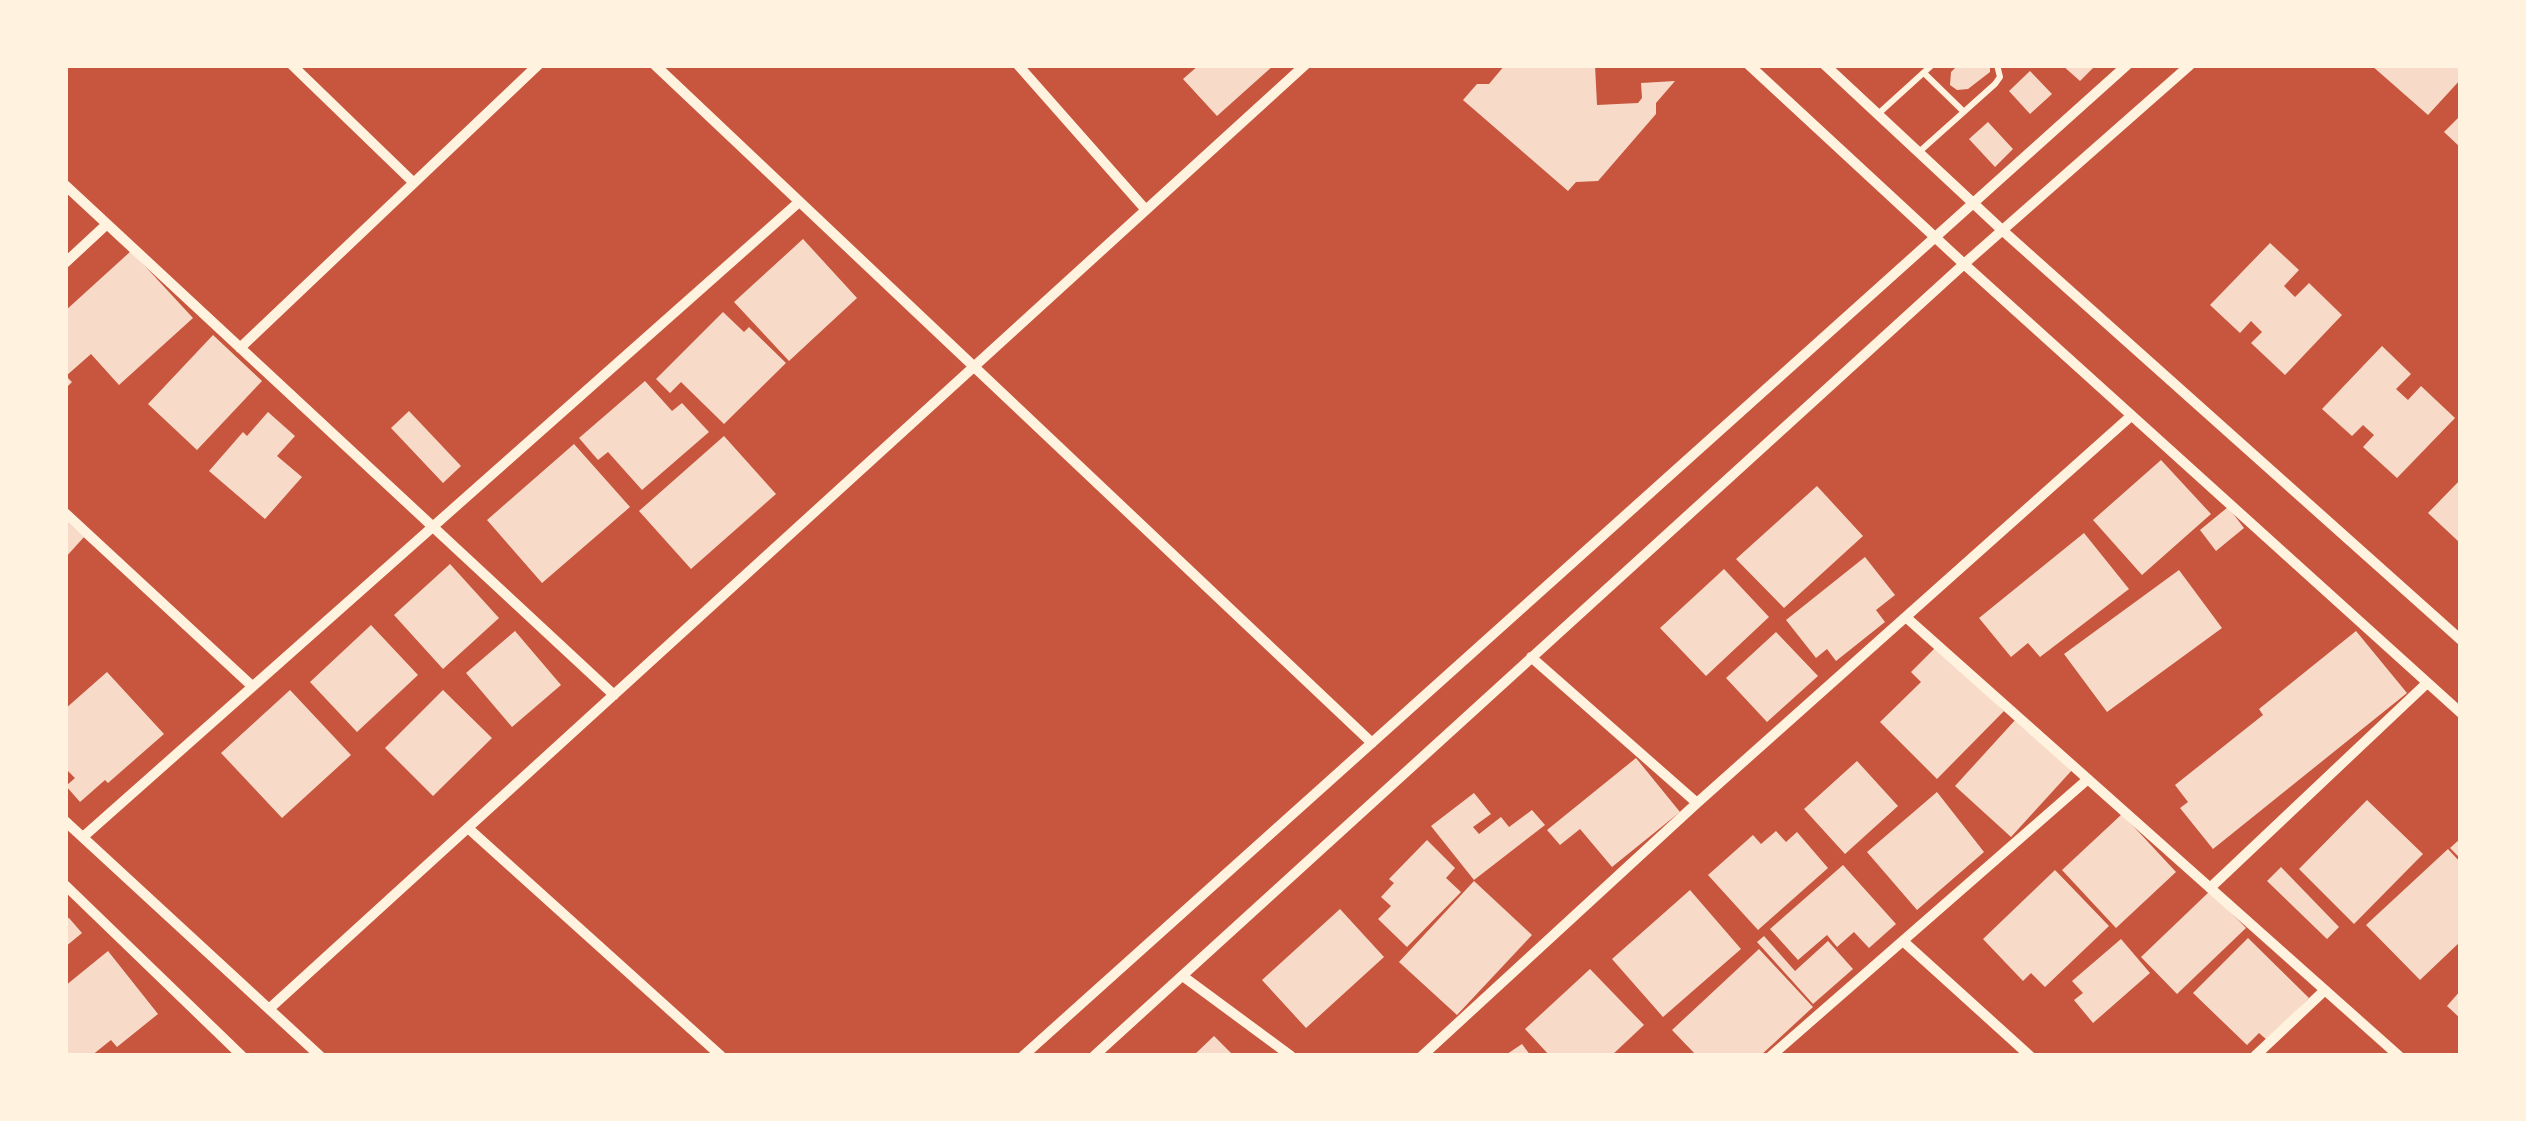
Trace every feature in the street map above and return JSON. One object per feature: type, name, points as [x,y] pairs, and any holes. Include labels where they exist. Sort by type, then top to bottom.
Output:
[{"type":"street","points":[[292,65],[414,183]]},
{"type":"street","points":[[240,348],[538,65]]},
{"type":"street","points":[[654,65],[1372,742]]},
{"type":"street","points":[[1018,65],[1146,210]]},
{"type":"street","points":[[269,1009],[1306,65]]},
{"type":"street","points":[[1750,65],[2461,714]]},
{"type":"street","points":[[1825,65],[2002,230],[2461,640]]},
{"type":"street","points":[[1023,1056],[2127,65]]},
{"type":"street","points":[[1094,1056],[1964,264],[2190,65]]},
{"type":"street","points":[[65,185],[614,695]]},
{"type":"street","points":[[83,837],[799,202]]},
{"type":"street","points":[[65,263],[107,224]]},
{"type":"street","points":[[1422,1056],[2131,416]]},
{"type":"street","points":[[65,512],[252,686]]},
{"type":"street","points":[[1908,619],[2399,1056]]},
{"type":"street","points":[[1531,658],[1698,803]]},
{"type":"street","points":[[2210,888],[2427,683]]},
{"type":"street","points":[[1771,1056],[2088,780]]},
{"type":"street","points":[[65,821],[320,1056]]},
{"type":"street","points":[[468,828],[720,1056]]},
{"type":"street","points":[[65,885],[242,1056]]},
{"type":"street","points":[[1903,942],[2030,1056]]},
{"type":"street","points":[[1184,977],[1291,1056]]},
{"type":"street","points":[[2255,1056],[2325,990]]},
{"type":"lane","points":[[1878,114],[1932,65]]},
{"type":"lane","points":[[1919,152],[2000,77],[1998,65]]},
{"type":"lane","points":[[1924,73],[1964,112]]},
{"type":"building","points":[[1199,65],[1274,65],[1217,116],[1183,79]]},
{"type":"building","points":[[1505,65],[1595,65],[1597,105],[1638,103],[1642,98],[1641,83],[1675,81],[1656,103],[1656,114],[1598,181],[1576,182],[1568,191],[1463,100],[1477,84],[1489,84]]},
{"type":"building","points":[[1958,65],[1990,65],[1990,72],[1968,89],[1957,90],[1950,85],[1951,72]]},
{"type":"building","points":[[2062,65],[2096,65],[2080,81]]},
{"type":"building","points":[[2371,65],[2461,65],[2461,79],[2428,115]]},
{"type":"building","points":[[2030,71],[2052,94],[2030,114],[2009,91]]},
{"type":"building","points":[[2461,115],[2461,148],[2444,132]]},
{"type":"building","points":[[1988,122],[2013,149],[1995,167],[1969,139]]},
{"type":"building","points":[[803,239],[857,298],[789,361],[734,302]]},
{"type":"building","points":[[2270,243],[2299,270],[2284,286],[2295,297],[2309,283],[2342,315],[2285,375],[2251,343],[2262,332],[2251,321],[2240,333],[2210,305]]},
{"type":"building","points":[[131,251],[193,318],[119,385],[91,354],[66,376],[72,382],[65,389],[65,311]]},
{"type":"building","points":[[723,312],[744,332],[749,327],[786,363],[724,424],[681,382],[670,393],[656,379]]},
{"type":"building","points":[[213,335],[262,381],[197,450],[148,404]]},
{"type":"building","points":[[2382,346],[2411,374],[2396,389],[2408,400],[2421,386],[2455,418],[2397,478],[2363,447],[2374,435],[2363,425],[2352,436],[2322,409]]},
{"type":"building","points":[[645,381],[672,411],[682,403],[709,432],[642,490],[608,452],[598,460],[579,438]]},
{"type":"building","points":[[409,411],[461,466],[443,483],[391,428]]},
{"type":"building","points":[[268,412],[295,436],[277,456],[302,477],[265,519],[209,471],[243,432],[247,436]]},
{"type":"building","points":[[724,436],[776,494],[691,569],[639,511]]},
{"type":"building","points":[[574,444],[630,507],[542,583],[487,520]]},
{"type":"building","points":[[2161,460],[2211,514],[2142,575],[2093,520]]},
{"type":"building","points":[[2461,479],[2461,537],[2458,541],[2428,513]]},
{"type":"building","points":[[1817,486],[1863,536],[1784,608],[1736,559]]},
{"type":"building","points":[[2228,507],[2244,528],[2216,551],[2200,530]]},
{"type":"building","points":[[65,520],[84,537],[65,558]]},
{"type":"building","points":[[2084,533],[2129,589],[2040,657],[2028,643],[2011,657],[1979,618]]},
{"type":"building","points":[[1865,557],[1895,595],[1876,610],[1885,622],[1836,661],[1827,649],[1816,658],[1786,620]]},
{"type":"building","points":[[450,564],[499,618],[443,669],[394,615]]},
{"type":"building","points":[[1724,569],[1769,617],[1706,676],[1660,628]]},
{"type":"building","points":[[2179,570],[2222,628],[2107,712],[2064,654]]},
{"type":"building","points":[[371,625],[418,675],[357,732],[310,682]]},
{"type":"building","points":[[515,631],[561,685],[512,727],[466,673]]},
{"type":"building","points":[[2356,631],[2407,693],[2213,849],[2180,808],[2188,802],[2175,785],[2263,715],[2259,709]]},
{"type":"building","points":[[1776,632],[1818,676],[1767,722],[1726,678]]},
{"type":"building","points":[[1938,645],[2004,711],[1937,779],[1880,722],[1921,682],[1911,672]]},
{"type":"building","points":[[107,672],[164,734],[80,802],[66,786],[75,778],[65,768],[65,709]]},
{"type":"building","points":[[290,690],[351,755],[282,818],[221,753]]},
{"type":"building","points":[[443,690],[492,738],[433,796],[385,748]]},
{"type":"building","points":[[2017,718],[2073,769],[2011,837],[1955,786]]},
{"type":"building","points":[[1636,758],[1680,812],[1612,867],[1580,829],[1560,845],[1547,830]]},
{"type":"building","points":[[1857,761],[1898,806],[1845,854],[1804,809]]},
{"type":"building","points":[[1937,792],[1984,852],[1917,910],[1867,852]]},
{"type":"building","points":[[1474,793],[1491,814],[1473,827],[1479,834],[1501,817],[1509,827],[1532,810],[1545,825],[1474,880],[1431,826]]},
{"type":"building","points":[[2367,800],[2423,854],[2354,924],[2299,869]]},
{"type":"building","points":[[2122,814],[2176,872],[2116,928],[2062,870]]},
{"type":"building","points":[[1776,831],[1786,842],[1797,832],[1828,868],[1758,930],[1708,875],[1753,835],[1761,844]]},
{"type":"building","points":[[2461,838],[2461,859],[2450,848]]},
{"type":"building","points":[[1427,840],[1455,868],[1446,878],[1461,892],[1407,947],[1378,919],[1391,906],[1381,897],[1394,883],[1389,879]]},
{"type":"building","points":[[2448,849],[2461,863],[2461,941],[2420,980],[2366,925]]},
{"type":"building","points":[[1843,865],[1896,924],[1869,948],[1854,932],[1837,947],[1827,935],[1798,960],[1770,929]]},
{"type":"building","points":[[2281,867],[2339,927],[2327,939],[2267,881]]},
{"type":"building","points":[[2055,870],[2109,926],[2045,987],[2031,973],[2023,981],[1983,939]]},
{"type":"building","points":[[1474,881],[1532,935],[1457,1015],[1399,962]]},
{"type":"building","points":[[1690,890],[1741,949],[1663,1017],[1612,959]]},
{"type":"building","points":[[2210,891],[2246,928],[2177,994],[2141,957]]},
{"type":"building","points":[[1340,909],[1384,957],[1306,1028],[1262,980]]},
{"type":"building","points":[[69,918],[82,933],[65,947],[65,919]]},
{"type":"building","points":[[1764,936],[1795,971],[1828,941],[1853,969],[1813,1004],[1757,942]]},
{"type":"building","points":[[2248,938],[2309,998],[2267,1040],[2259,1033],[2247,1045],[2193,993]]},
{"type":"building","points":[[2121,939],[2150,973],[2093,1023],[2074,1000],[2083,993],[2072,981]]},
{"type":"building","points":[[1759,949],[1813,1007],[1760,1056],[1697,1056],[1672,1030]]},
{"type":"building","points":[[108,951],[158,1014],[117,1047],[111,1040],[91,1056],[65,1056],[65,986]]},
{"type":"building","points":[[1590,969],[1644,1025],[1611,1056],[1550,1056],[1525,1029]]},
{"type":"building","points":[[2461,990],[2461,1019],[2447,1006]]},
{"type":"building","points":[[1214,1036],[1234,1056],[1193,1056]]},
{"type":"building","points":[[1522,1044],[1531,1056],[1504,1056]]}]
